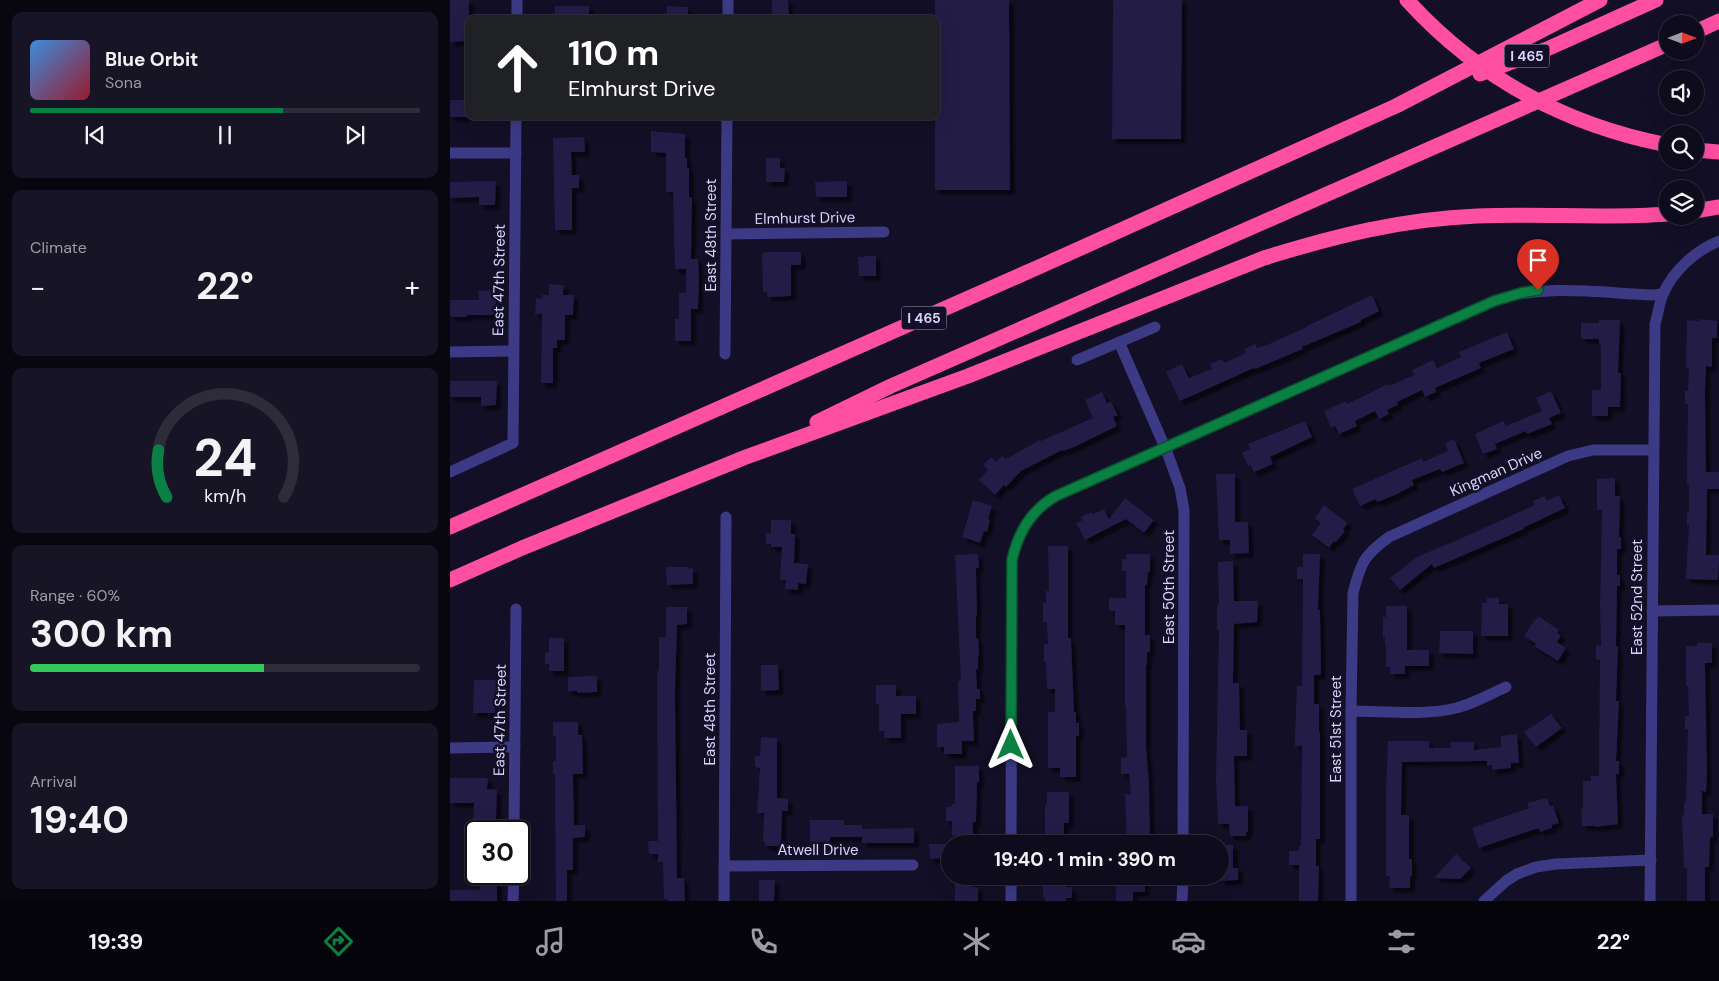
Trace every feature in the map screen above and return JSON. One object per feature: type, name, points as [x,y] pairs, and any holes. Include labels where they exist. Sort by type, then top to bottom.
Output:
[{"type":"highway","points":[[1407,0],[1443,37],[1473,62],[1505,83],[1541,103],[1583,122],[1631,137],[1659,143]]},
{"type":"highway","points":[[1396,106],[1600,0]]},
{"type":"highway","name":"I 465","points":[[450,527],[1041,266],[1396,106],[1547,49],[1656,0]]},
{"type":"highway","points":[[1704,28],[1719,21]]},
{"type":"highway","points":[[746,457],[891,386],[1659,48]]},
{"type":"highway","points":[[1704,151],[1719,152]]},
{"type":"highway","points":[[1704,210],[1719,207]]},
{"type":"highway","points":[[450,580],[522,548],[746,457],[968,376],[1264,258],[1332,238],[1396,224],[1468,216],[1621,217],[1659,215]]},
{"type":"street","points":[[517,0],[517,15]]},
{"type":"street","points":[[728,0],[728,15]]},
{"type":"street","name":"East 47th Street","points":[[450,472],[513,443],[516,120]]},
{"type":"street","name":"East 48th Street","points":[[726,354],[727,120]]},
{"type":"street","points":[[450,153],[516,152]]},
{"type":"street","name":"Elmhurst Drive","points":[[727,234],[884,232]]},
{"type":"street","name":"East 52nd Street","points":[[1650,901],[1655,324],[1663,294],[1674,277],[1694,255],[1705,247],[1719,241]]},
{"type":"street","points":[[1011,835],[1012,560],[1015,545],[1027,521],[1037,509],[1052,498],[1504,297],[1543,290],[1663,294]]},
{"type":"street","points":[[1077,360],[1155,327]]},
{"type":"street","name":"East 50th Street","points":[[1119,342],[1165,448],[1180,488],[1184,510],[1183,835]]},
{"type":"street","points":[[450,352],[513,352]]},
{"type":"street","name":"Kingman Drive","points":[[1364,560],[1388,536],[1568,456],[1593,450],[1653,450]]},
{"type":"street","name":"East 48th Street","points":[[724,901],[726,516]]},
{"type":"street","name":"East 51st Street","points":[[1351,901],[1353,593],[1357,574],[1364,560]]},
{"type":"street","name":"East 47th Street","points":[[514,820],[516,609]]},
{"type":"street","points":[[1652,610],[1719,610]]},
{"type":"street","points":[[1351,711],[1432,712],[1447,710],[1466,705],[1506,687]]},
{"type":"street","points":[[450,748],[515,747]]},
{"type":"street","points":[[1484,901],[1506,881],[1517,874],[1536,867],[1556,864],[1651,860]]},
{"type":"street","name":"Atwell Drive","points":[[724,866],[913,865]]},
{"type":"street","points":[[514,885],[514,901]]},
{"type":"street","points":[[1011,885],[1011,901]]},
{"type":"street","points":[[1182,885],[1182,901]]},
{"type":"building","points":[[450,0],[469,0],[469,15],[465,15],[465,41],[450,42]]},
{"type":"building","points":[[772,0],[788,0],[789,15],[772,15]]},
{"type":"building","points":[[935,0],[1009,0],[1010,190],[935,190],[935,120],[940,120],[940,15],[935,15]]},
{"type":"building","points":[[1113,0],[1182,0],[1181,139],[1112,139]]},
{"type":"building","points":[[555,6],[589,6],[589,15],[555,15]]},
{"type":"building","points":[[667,6],[688,7],[688,15],[667,15]]},
{"type":"building","points":[[450,100],[465,100],[465,117],[450,117]]},
{"type":"building","points":[[651,131],[685,134],[685,158],[687,158],[687,168],[689,168],[689,197],[692,198],[691,259],[698,259],[699,281],[698,309],[691,309],[691,341],[675,341],[675,319],[679,319],[679,293],[686,293],[686,269],[675,269],[673,192],[666,192],[666,153],[651,152]]},
{"type":"building","points":[[584,137],[585,152],[571,152],[572,175],[579,175],[579,188],[572,188],[572,230],[555,230],[553,138]]},
{"type":"building","points":[[766,158],[780,158],[780,168],[785,168],[784,182],[766,182]]},
{"type":"building","points":[[496,181],[495,205],[479,205],[479,197],[450,198],[450,182]]},
{"type":"building","points":[[847,181],[847,197],[816,197],[815,182]]},
{"type":"building","points":[[801,252],[801,265],[791,265],[791,296],[767,297],[767,292],[763,292],[762,253]]},
{"type":"building","points":[[876,256],[876,276],[859,276],[858,257]]},
{"type":"building","points":[[549,284],[564,285],[563,295],[574,295],[573,315],[565,315],[565,340],[557,340],[557,348],[553,348],[553,383],[541,383],[542,314],[535,314],[536,298],[542,299],[542,295],[549,295]]},
{"type":"building","points":[[496,290],[496,315],[450,316],[450,300],[479,300],[478,291]]},
{"type":"building","points":[[1372,295],[1379,311],[1361,320],[1361,322],[1302,347],[1303,349],[1254,368],[1180,401],[1166,372],[1182,364],[1189,378],[1212,369],[1210,364],[1222,359],[1224,363],[1246,353],[1244,349],[1255,344],[1257,348],[1267,345]]},
{"type":"building","points":[[1699,319],[1717,321],[1717,338],[1712,338],[1712,367],[1706,366],[1705,391],[1706,472],[1719,472],[1719,489],[1707,489],[1706,555],[1719,555],[1718,580],[1686,579],[1689,525],[1687,525],[1687,513],[1689,513],[1689,485],[1687,485],[1688,404],[1685,404],[1685,391],[1688,391],[1689,368],[1686,367],[1687,320],[1699,321]]},
{"type":"building","points":[[1599,320],[1620,320],[1618,373],[1621,373],[1620,407],[1608,407],[1608,416],[1592,416],[1592,390],[1601,390],[1601,345],[1599,345],[1599,339],[1581,339],[1581,323],[1599,323]]},
{"type":"building","points":[[1507,332],[1514,349],[1479,363],[1481,368],[1435,388],[1436,392],[1425,397],[1422,390],[1397,402],[1398,405],[1387,410],[1389,414],[1379,419],[1375,411],[1355,421],[1357,426],[1339,434],[1335,426],[1331,428],[1324,411],[1346,401],[1347,404],[1388,384],[1389,386],[1414,375],[1412,370],[1433,360],[1437,368],[1461,357],[1459,352]]},
{"type":"building","points":[[450,381],[497,381],[496,405],[481,406],[481,397],[450,397]]},
{"type":"building","points":[[1551,391],[1561,413],[1549,418],[1552,424],[1527,434],[1526,431],[1495,444],[1497,449],[1483,454],[1475,434],[1503,421],[1506,426],[1542,411],[1536,398]]},
{"type":"building","points":[[1102,392],[1107,403],[1111,402],[1118,415],[1113,417],[1117,426],[1074,447],[1062,450],[1021,471],[1006,487],[1004,485],[995,495],[979,480],[988,470],[983,465],[991,457],[996,462],[1002,456],[1006,459],[1040,440],[1093,418],[1085,400]]},
{"type":"building","points":[[1305,421],[1312,437],[1270,457],[1273,464],[1254,472],[1250,465],[1248,466],[1242,453],[1250,449],[1248,444]]},
{"type":"building","points":[[1454,439],[1464,463],[1442,472],[1440,469],[1412,480],[1414,485],[1395,495],[1377,502],[1376,499],[1360,506],[1352,489],[1422,458],[1423,462],[1448,451],[1445,443]]},
{"type":"building","points":[[1216,474],[1235,474],[1235,522],[1248,522],[1249,553],[1230,554],[1230,540],[1219,540]]},
{"type":"building","points":[[1615,478],[1615,496],[1620,496],[1619,537],[1621,537],[1621,549],[1617,549],[1617,575],[1620,575],[1620,586],[1617,586],[1616,646],[1618,646],[1616,701],[1619,701],[1616,761],[1619,761],[1619,774],[1616,774],[1618,824],[1595,827],[1582,826],[1581,809],[1583,809],[1583,781],[1591,781],[1591,776],[1599,776],[1600,660],[1596,659],[1596,645],[1601,646],[1602,510],[1597,510],[1597,479]]},
{"type":"building","points":[[1559,495],[1565,508],[1524,529],[1434,568],[1432,564],[1400,590],[1390,578],[1417,557],[1535,505],[1533,501],[1544,496],[1547,501]]},
{"type":"building","points":[[1125,498],[1154,520],[1144,533],[1126,519],[1085,540],[1076,523],[1083,520],[1081,517],[1104,509],[1109,519]]},
{"type":"building","points":[[973,500],[992,506],[987,532],[984,531],[980,543],[962,537]]},
{"type":"building","points":[[1324,505],[1348,523],[1343,529],[1345,531],[1329,548],[1312,535],[1321,523],[1315,518]]},
{"type":"building","points":[[771,520],[791,520],[791,534],[795,534],[794,563],[808,564],[806,584],[798,583],[798,590],[786,589],[786,580],[780,580],[782,547],[771,547],[771,544],[766,544],[766,533],[771,533]]},
{"type":"building","points":[[1048,546],[1068,546],[1068,638],[1071,638],[1074,712],[1076,712],[1076,723],[1079,723],[1079,736],[1076,736],[1076,777],[1060,777],[1060,768],[1048,768],[1048,712],[1055,712],[1055,689],[1047,689],[1046,662],[1044,662],[1044,644],[1048,644],[1047,622],[1043,622],[1043,603],[1046,603],[1046,591],[1049,591]]},
{"type":"building","points":[[978,554],[979,568],[976,568],[976,638],[978,638],[979,656],[978,669],[976,669],[977,689],[980,689],[980,699],[976,699],[976,711],[973,711],[974,741],[962,741],[962,754],[944,754],[944,747],[937,747],[937,724],[959,722],[958,681],[961,681],[955,555]]},
{"type":"building","points":[[1126,554],[1150,554],[1150,572],[1148,572],[1147,585],[1145,585],[1145,635],[1150,635],[1150,652],[1147,652],[1146,665],[1146,746],[1150,835],[1127,835],[1125,794],[1131,794],[1129,774],[1121,774],[1121,758],[1127,757],[1125,625],[1115,625],[1115,611],[1109,611],[1109,598],[1126,598],[1126,571],[1122,571],[1122,559],[1126,559]]},
{"type":"building","points":[[1303,554],[1320,554],[1318,610],[1320,610],[1321,675],[1314,675],[1314,704],[1319,704],[1320,732],[1320,839],[1316,839],[1316,866],[1319,866],[1318,901],[1299,901],[1299,865],[1289,865],[1289,851],[1299,851],[1299,846],[1301,846],[1302,746],[1295,746],[1295,735],[1297,686],[1302,686],[1303,579],[1297,579],[1297,567],[1303,567]]},
{"type":"building","points":[[1233,561],[1234,601],[1258,601],[1257,622],[1234,624],[1233,683],[1239,683],[1240,730],[1247,730],[1247,756],[1234,756],[1235,806],[1248,806],[1248,832],[1246,832],[1246,836],[1230,836],[1229,824],[1218,824],[1216,778],[1219,630],[1217,630],[1217,605],[1219,605],[1218,562]]},
{"type":"building","points":[[666,567],[693,568],[693,584],[667,585]]},
{"type":"building","points":[[1487,598],[1499,598],[1499,604],[1508,604],[1508,636],[1481,636],[1482,603],[1487,603]]},
{"type":"building","points":[[1386,606],[1407,606],[1407,650],[1429,650],[1429,666],[1405,666],[1405,674],[1390,674],[1390,667],[1386,667],[1386,645],[1385,637],[1383,637],[1383,617],[1386,617]]},
{"type":"building","points":[[666,607],[687,607],[687,624],[677,625],[675,691],[677,878],[684,878],[685,901],[668,901],[668,899],[664,899],[663,862],[658,862],[658,854],[649,854],[648,841],[658,841],[657,671],[659,671],[659,637],[666,637]]},
{"type":"building","points":[[1538,616],[1559,630],[1557,633],[1561,635],[1557,642],[1566,648],[1558,661],[1534,646],[1536,644],[1524,636]]},
{"type":"building","points":[[1440,631],[1473,631],[1473,654],[1439,653]]},
{"type":"building","points":[[549,638],[564,638],[564,671],[549,671],[549,664],[545,664],[545,653],[549,652]]},
{"type":"building","points":[[1697,643],[1712,643],[1712,663],[1705,663],[1707,774],[1706,792],[1702,791],[1702,814],[1713,814],[1713,837],[1710,837],[1709,867],[1705,867],[1705,901],[1687,901],[1687,868],[1684,868],[1682,815],[1684,815],[1684,803],[1686,803],[1688,729],[1685,729],[1685,716],[1689,716],[1688,686],[1686,686],[1686,646],[1697,646]]},
{"type":"building","points":[[761,665],[778,665],[779,690],[761,691]]},
{"type":"building","points":[[568,677],[597,677],[597,692],[577,693],[577,691],[568,691]]},
{"type":"building","points":[[474,680],[497,680],[495,713],[473,713]]},
{"type":"building","points":[[876,685],[896,685],[896,696],[916,696],[916,714],[901,714],[901,738],[884,738],[884,731],[879,731],[879,704],[876,704]]},
{"type":"building","points":[[1551,714],[1562,728],[1536,747],[1524,732]]},
{"type":"building","points":[[553,722],[578,722],[578,735],[582,735],[583,774],[573,774],[574,825],[585,825],[585,837],[573,838],[573,870],[567,870],[567,901],[556,901],[555,774],[553,774],[553,761],[556,761],[556,736],[553,736]]},
{"type":"building","points":[[1517,734],[1519,763],[1511,763],[1511,768],[1492,770],[1492,765],[1487,766],[1487,761],[1402,762],[1401,815],[1409,815],[1409,859],[1412,859],[1412,876],[1410,876],[1410,888],[1389,888],[1390,876],[1386,876],[1388,741],[1429,741],[1429,748],[1451,748],[1451,742],[1474,742],[1474,750],[1501,747],[1501,736]]},
{"type":"building","points":[[761,737],[777,738],[777,798],[788,799],[788,811],[782,811],[781,846],[765,846],[765,842],[763,842],[764,813],[757,813],[760,768],[755,767],[755,756],[760,756]]},
{"type":"building","points":[[955,766],[979,766],[976,822],[973,822],[973,835],[952,835],[952,821],[946,821],[946,807],[952,807],[952,804],[955,804]]},
{"type":"building","points":[[450,778],[488,778],[487,789],[497,790],[496,820],[473,819],[474,803],[450,803]]},
{"type":"building","points":[[1047,792],[1069,792],[1069,823],[1064,823],[1064,835],[1045,835],[1045,805],[1047,805]]},
{"type":"building","points":[[1547,798],[1550,806],[1553,805],[1559,823],[1552,825],[1552,828],[1540,832],[1539,828],[1479,848],[1472,828],[1529,808],[1527,803]]},
{"type":"building","points":[[810,820],[844,820],[844,825],[862,825],[862,829],[914,828],[914,843],[862,843],[862,837],[830,837],[830,842],[810,842]]},
{"type":"building","points":[[929,844],[941,844],[941,858],[930,859]]},
{"type":"building","points":[[1229,845],[1233,845],[1233,868],[1238,868],[1238,880],[1229,880]]},
{"type":"building","points":[[1456,854],[1471,868],[1460,879],[1434,878]]},
{"type":"building","points":[[759,880],[775,880],[774,901],[759,901]]},
{"type":"building","points":[[480,885],[497,885],[497,901],[450,901],[450,890],[480,890]]},
{"type":"building","points":[[955,885],[973,885],[973,887],[978,887],[978,901],[955,901]]},
{"type":"building","points":[[1043,885],[1066,885],[1066,887],[1072,887],[1072,898],[1066,898],[1066,901],[1045,901],[1045,897],[1043,897]]},
{"type":"building","points":[[1116,885],[1145,885],[1145,892],[1133,892],[1133,901],[1116,901]]},
{"type":"route","points":[[1011,745],[1012,560],[1015,545],[1023,527],[1037,509],[1056,496],[1494,301],[1538,290]]}]
